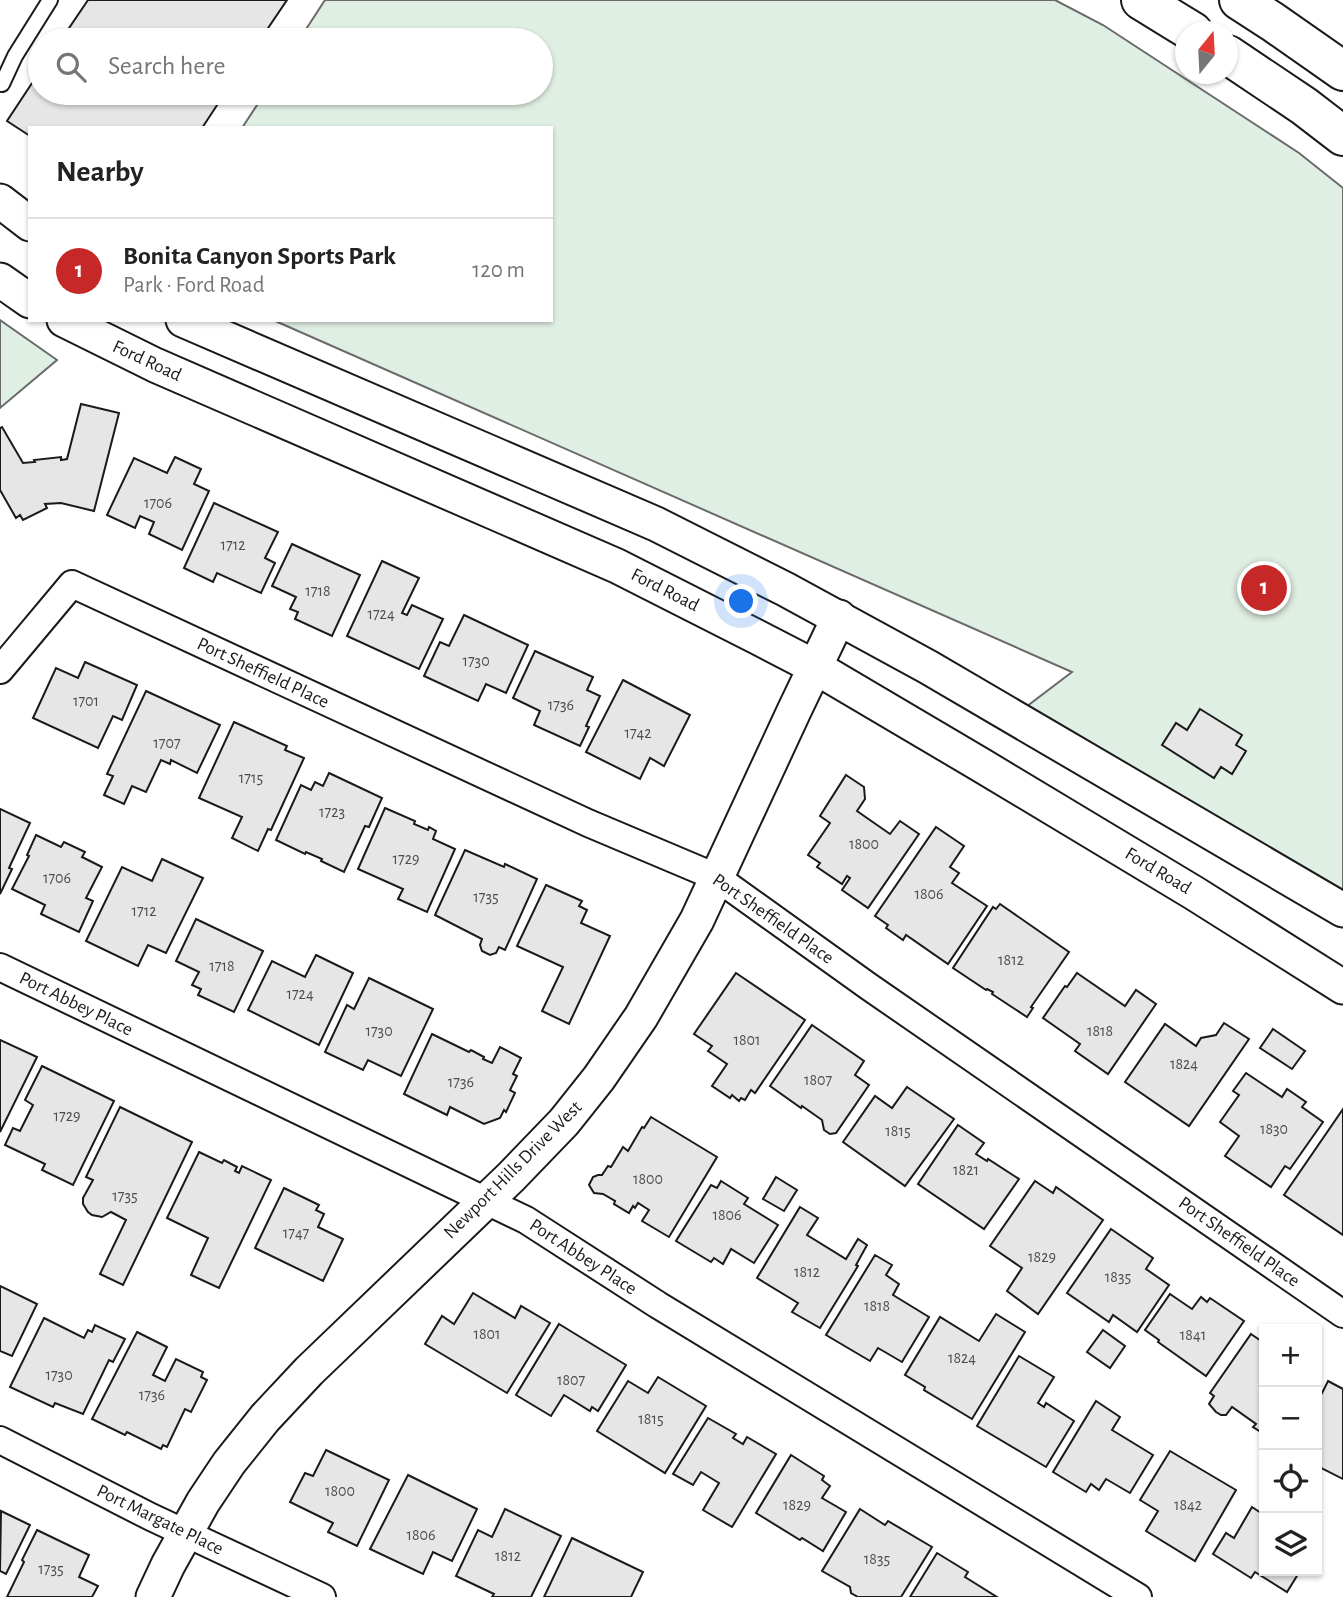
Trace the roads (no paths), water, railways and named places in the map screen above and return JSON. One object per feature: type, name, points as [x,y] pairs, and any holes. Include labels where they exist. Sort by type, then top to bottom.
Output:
[{"type":"main road","points":[[1141,0],[1175,21]]},
{"type":"main road","points":[[1239,0],[1343,71]]},
{"type":"main road","points":[[1238,62],[1304,106],[1343,136]]},
{"type":"street","points":[[0,201],[28,222]]},
{"type":"street","points":[[0,280],[28,300]]},
{"type":"street","name":"Ford Road","points":[[68,322],[155,365],[617,566],[815,667],[1183,886],[1343,987]]},
{"type":"street","points":[[188,322],[656,524],[839,618],[1016,718],[1343,910]]},
{"type":"street","name":"Port Sheffield Place","points":[[0,670],[72,584],[588,822],[716,877],[868,986],[1343,1314]]},
{"type":"street","name":"Newport Hills Drive West","points":[[153,1597],[167,1565],[205,1499],[229,1463],[286,1394],[486,1201],[564,1122],[600,1078],[641,1017],[696,920],[839,618]]},
{"type":"street","name":"Port Abbey Place","points":[[0,967],[526,1220],[658,1305],[1138,1597]]},
{"type":"street","name":"Port Margate Place","points":[[0,1440],[185,1533],[322,1597]]},
{"type":"lane","points":[[32,28],[50,0]]},
{"type":"lane","points":[[2,84],[28,35]]},
{"type":"place","name":"Bonita Canyon Sports Park","points":[[1264,588]]}]
